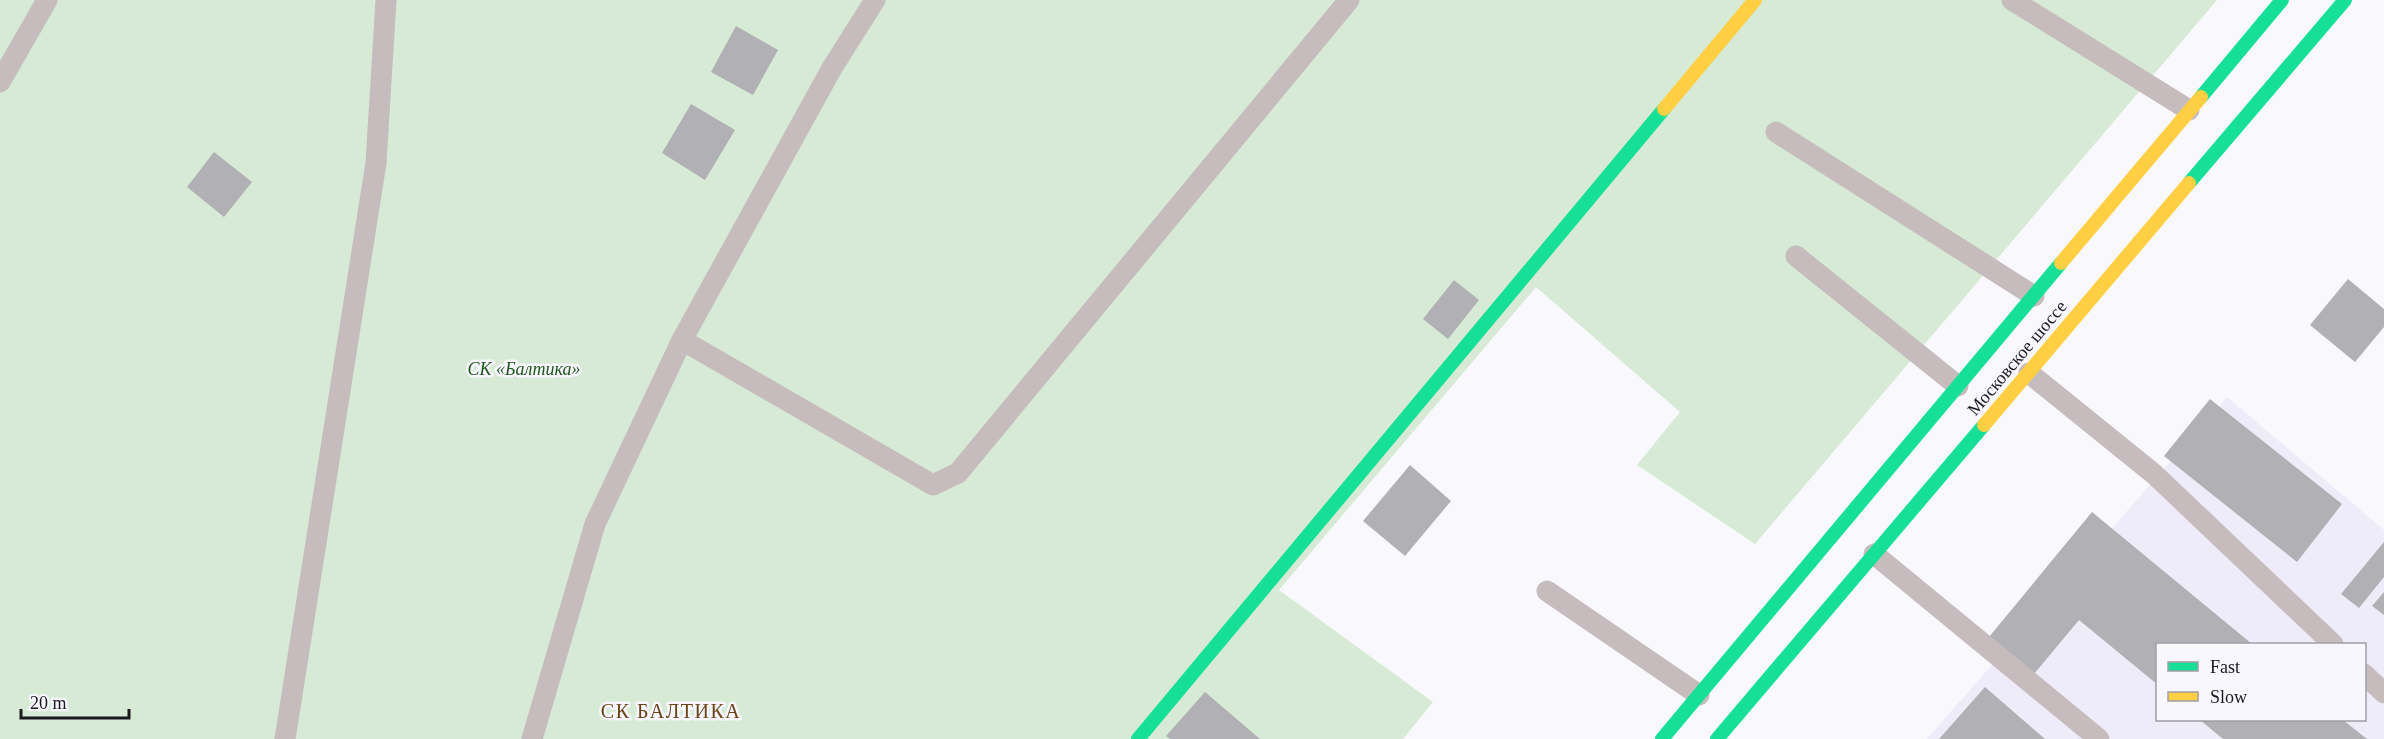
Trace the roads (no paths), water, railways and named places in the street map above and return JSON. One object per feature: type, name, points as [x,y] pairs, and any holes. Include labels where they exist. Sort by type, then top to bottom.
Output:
[{"type":"main road","points":[[1138,739],[1755,0]]},
{"type":"main road","name":"Московское шоссе","points":[[1662,739],[2282,0]]},
{"type":"main road","name":"Московское шоссе","points":[[1717,739],[2345,0]]},
{"type":"lane","points":[[0,82],[47,0]]},
{"type":"lane","points":[[285,739],[376,163],[386,0]]},
{"type":"lane","points":[[532,739],[595,524],[682,340],[832,68],[875,0]]},
{"type":"lane","points":[[682,340],[933,485],[958,473],[1349,0]]},
{"type":"lane","points":[[2012,0],[2189,110]]},
{"type":"lane","points":[[1776,132],[2034,296]]},
{"type":"lane","points":[[1796,256],[1958,386]]},
{"type":"lane","points":[[2029,373],[2154,474],[2331,643]]},
{"type":"lane","points":[[1874,554],[2099,739]]},
{"type":"lane","points":[[1547,591],[1699,695]]},
{"type":"lane","points":[[2366,676],[2384,693]]},
{"type":"district","name":"СК БАЛТИКА","points":[[671,711]]},
{"type":"park label","name":"СК «Балтика»","points":[[524,369]]}]
